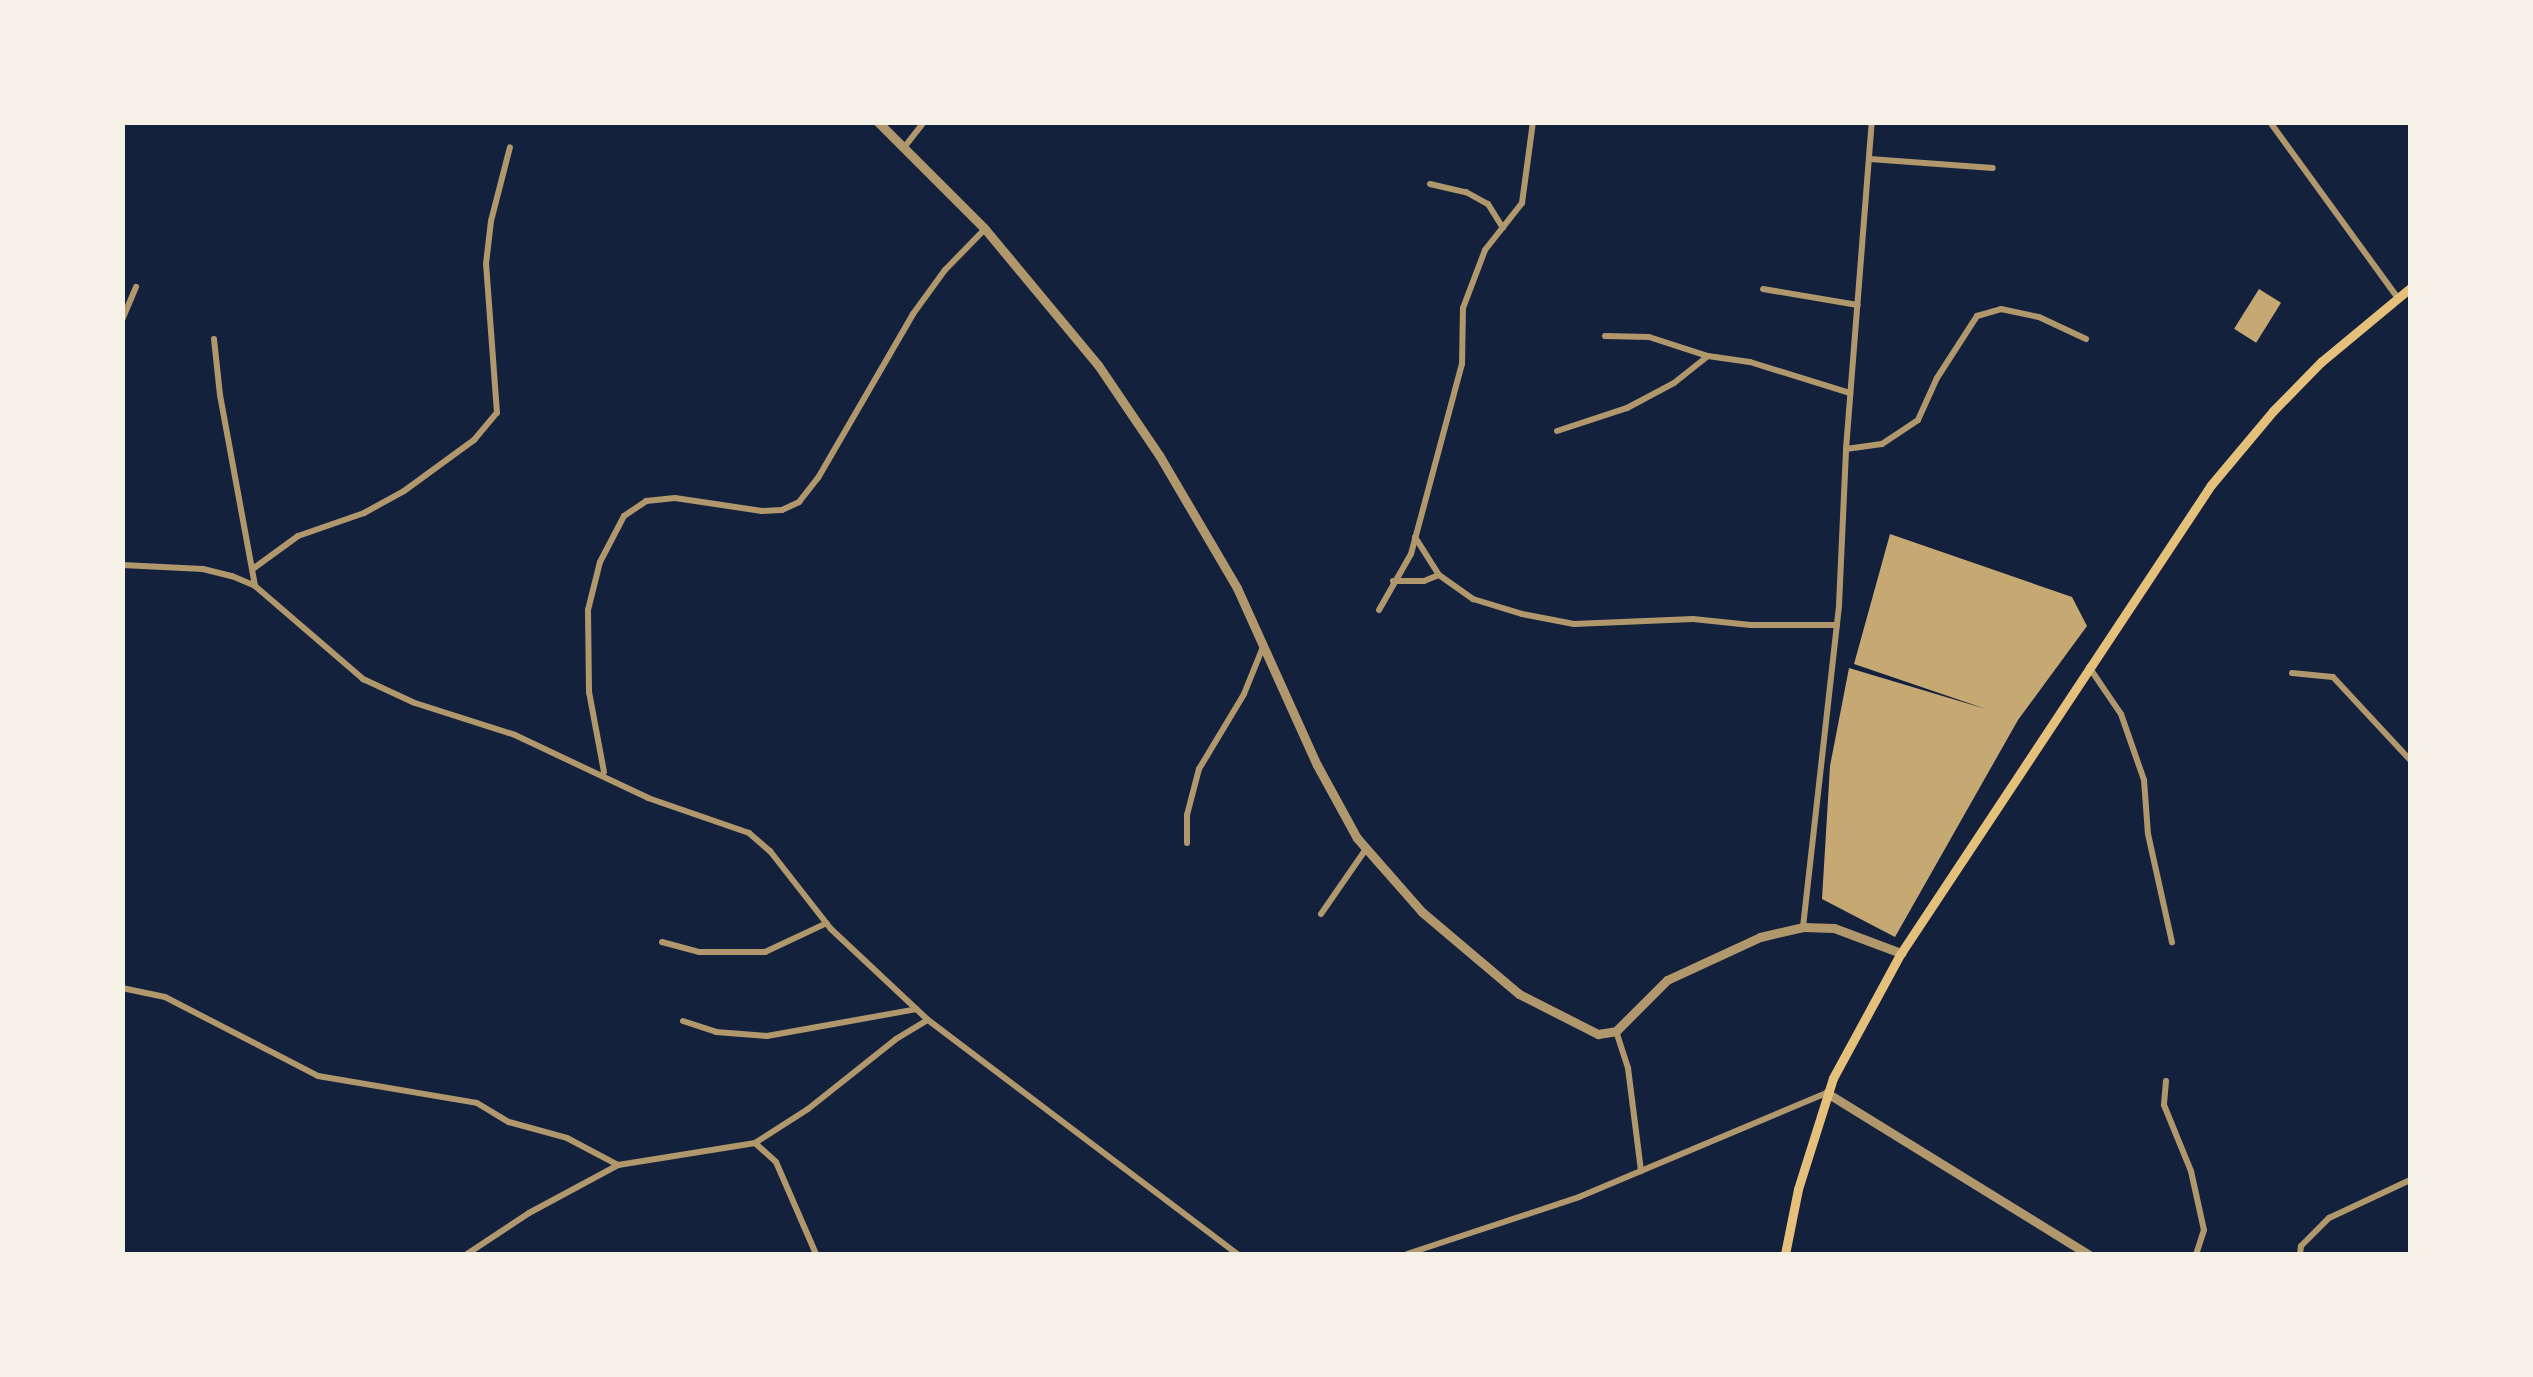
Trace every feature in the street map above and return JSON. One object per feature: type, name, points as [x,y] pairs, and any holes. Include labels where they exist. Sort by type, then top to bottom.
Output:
[{"type":"main road","points":[[1785,1254],[1798,1189],[1827,1093],[1864,1014],[1901,953],[2211,485],[2273,411],[2410,288]]},
{"type":"street","points":[[878,122],[906,145],[985,229],[1098,365],[1160,454],[1192,504],[1264,646],[1323,777],[1366,849],[1422,912],[1519,994],[1598,1034],[1616,1030],[1667,980],[1760,937],[1802,927],[1834,928],[1901,953]]},
{"type":"street","points":[[906,145],[924,122]]},
{"type":"street","points":[[1379,610],[1411,554],[1462,364],[1463,308],[1486,250],[1522,203],[1533,122]]},
{"type":"street","points":[[1802,927],[1836,624],[1872,122]]},
{"type":"street","points":[[2270,122],[2398,298]]},
{"type":"street","points":[[254,568],[298,536],[364,513],[404,490],[474,440],[497,413],[486,264],[491,221],[510,147]]},
{"type":"street","points":[[1870,158],[1993,168]]},
{"type":"street","points":[[1430,184],[1466,192],[1488,204],[1503,228]]},
{"type":"street","points":[[604,773],[585,654],[588,610],[612,532],[624,516],[646,501],[675,498],[762,511],[782,510],[799,502],[818,478],[913,314],[946,270],[985,229]]},
{"type":"street","points":[[122,320],[136,287]]},
{"type":"street","points":[[1764,289],[1858,305]]},
{"type":"street","points":[[1846,449],[1882,444],[1918,420],[1937,378],[1977,316],[2000,309],[2039,317],[2086,338]]},
{"type":"street","points":[[1604,336],[1649,337],[1708,356],[1750,362],[1850,393]]},
{"type":"street","points":[[214,339],[220,395],[255,586]]},
{"type":"street","points":[[1557,430],[1626,408],[1674,383],[1708,356]]},
{"type":"street","points":[[1414,536],[1438,575],[1473,599],[1574,624],[1693,618],[1751,625],[1836,624]]},
{"type":"street","points":[[122,565],[203,569],[255,586],[363,679],[415,703],[486,724],[604,773],[648,798],[749,833],[770,851],[827,924],[928,1020],[1237,1254]]},
{"type":"street","points":[[1393,581],[1424,581],[1438,575]]},
{"type":"street","points":[[1187,844],[1187,815],[1199,769],[1244,694],[1264,646]]},
{"type":"street","points":[[2088,666],[2121,714],[2144,780],[2148,834],[2172,942]]},
{"type":"street","points":[[2292,673],[2333,677],[2410,760]]},
{"type":"street","points":[[1321,914],[1366,849]]},
{"type":"street","points":[[662,942],[700,952],[765,952],[827,924]]},
{"type":"street","points":[[122,988],[165,996],[318,1076],[478,1103],[509,1122],[567,1138],[618,1165]]},
{"type":"street","points":[[683,1022],[716,1032],[767,1036],[917,1008]]},
{"type":"street","points":[[467,1254],[529,1213],[618,1165],[756,1142],[928,1020]]},
{"type":"street","points":[[1616,1030],[1628,1068],[1642,1171]]},
{"type":"street","points":[[2166,1081],[2164,1105],[2192,1172],[2204,1230],[2196,1254]]},
{"type":"street","points":[[1407,1254],[1579,1197],[1827,1093],[2088,1254]]},
{"type":"street","points":[[756,1142],[776,1162],[816,1254]]},
{"type":"street","points":[[2300,1254],[2301,1246],[2330,1218],[2410,1180]]},
{"type":"building","points":[[2259,289],[2281,303],[2256,343],[2234,329]]},
{"type":"building","points":[[1890,534],[2072,597],[2087,626],[2018,720],[1895,937],[1822,899],[1830,766],[1849,668],[1986,709],[1854,664]]}]
